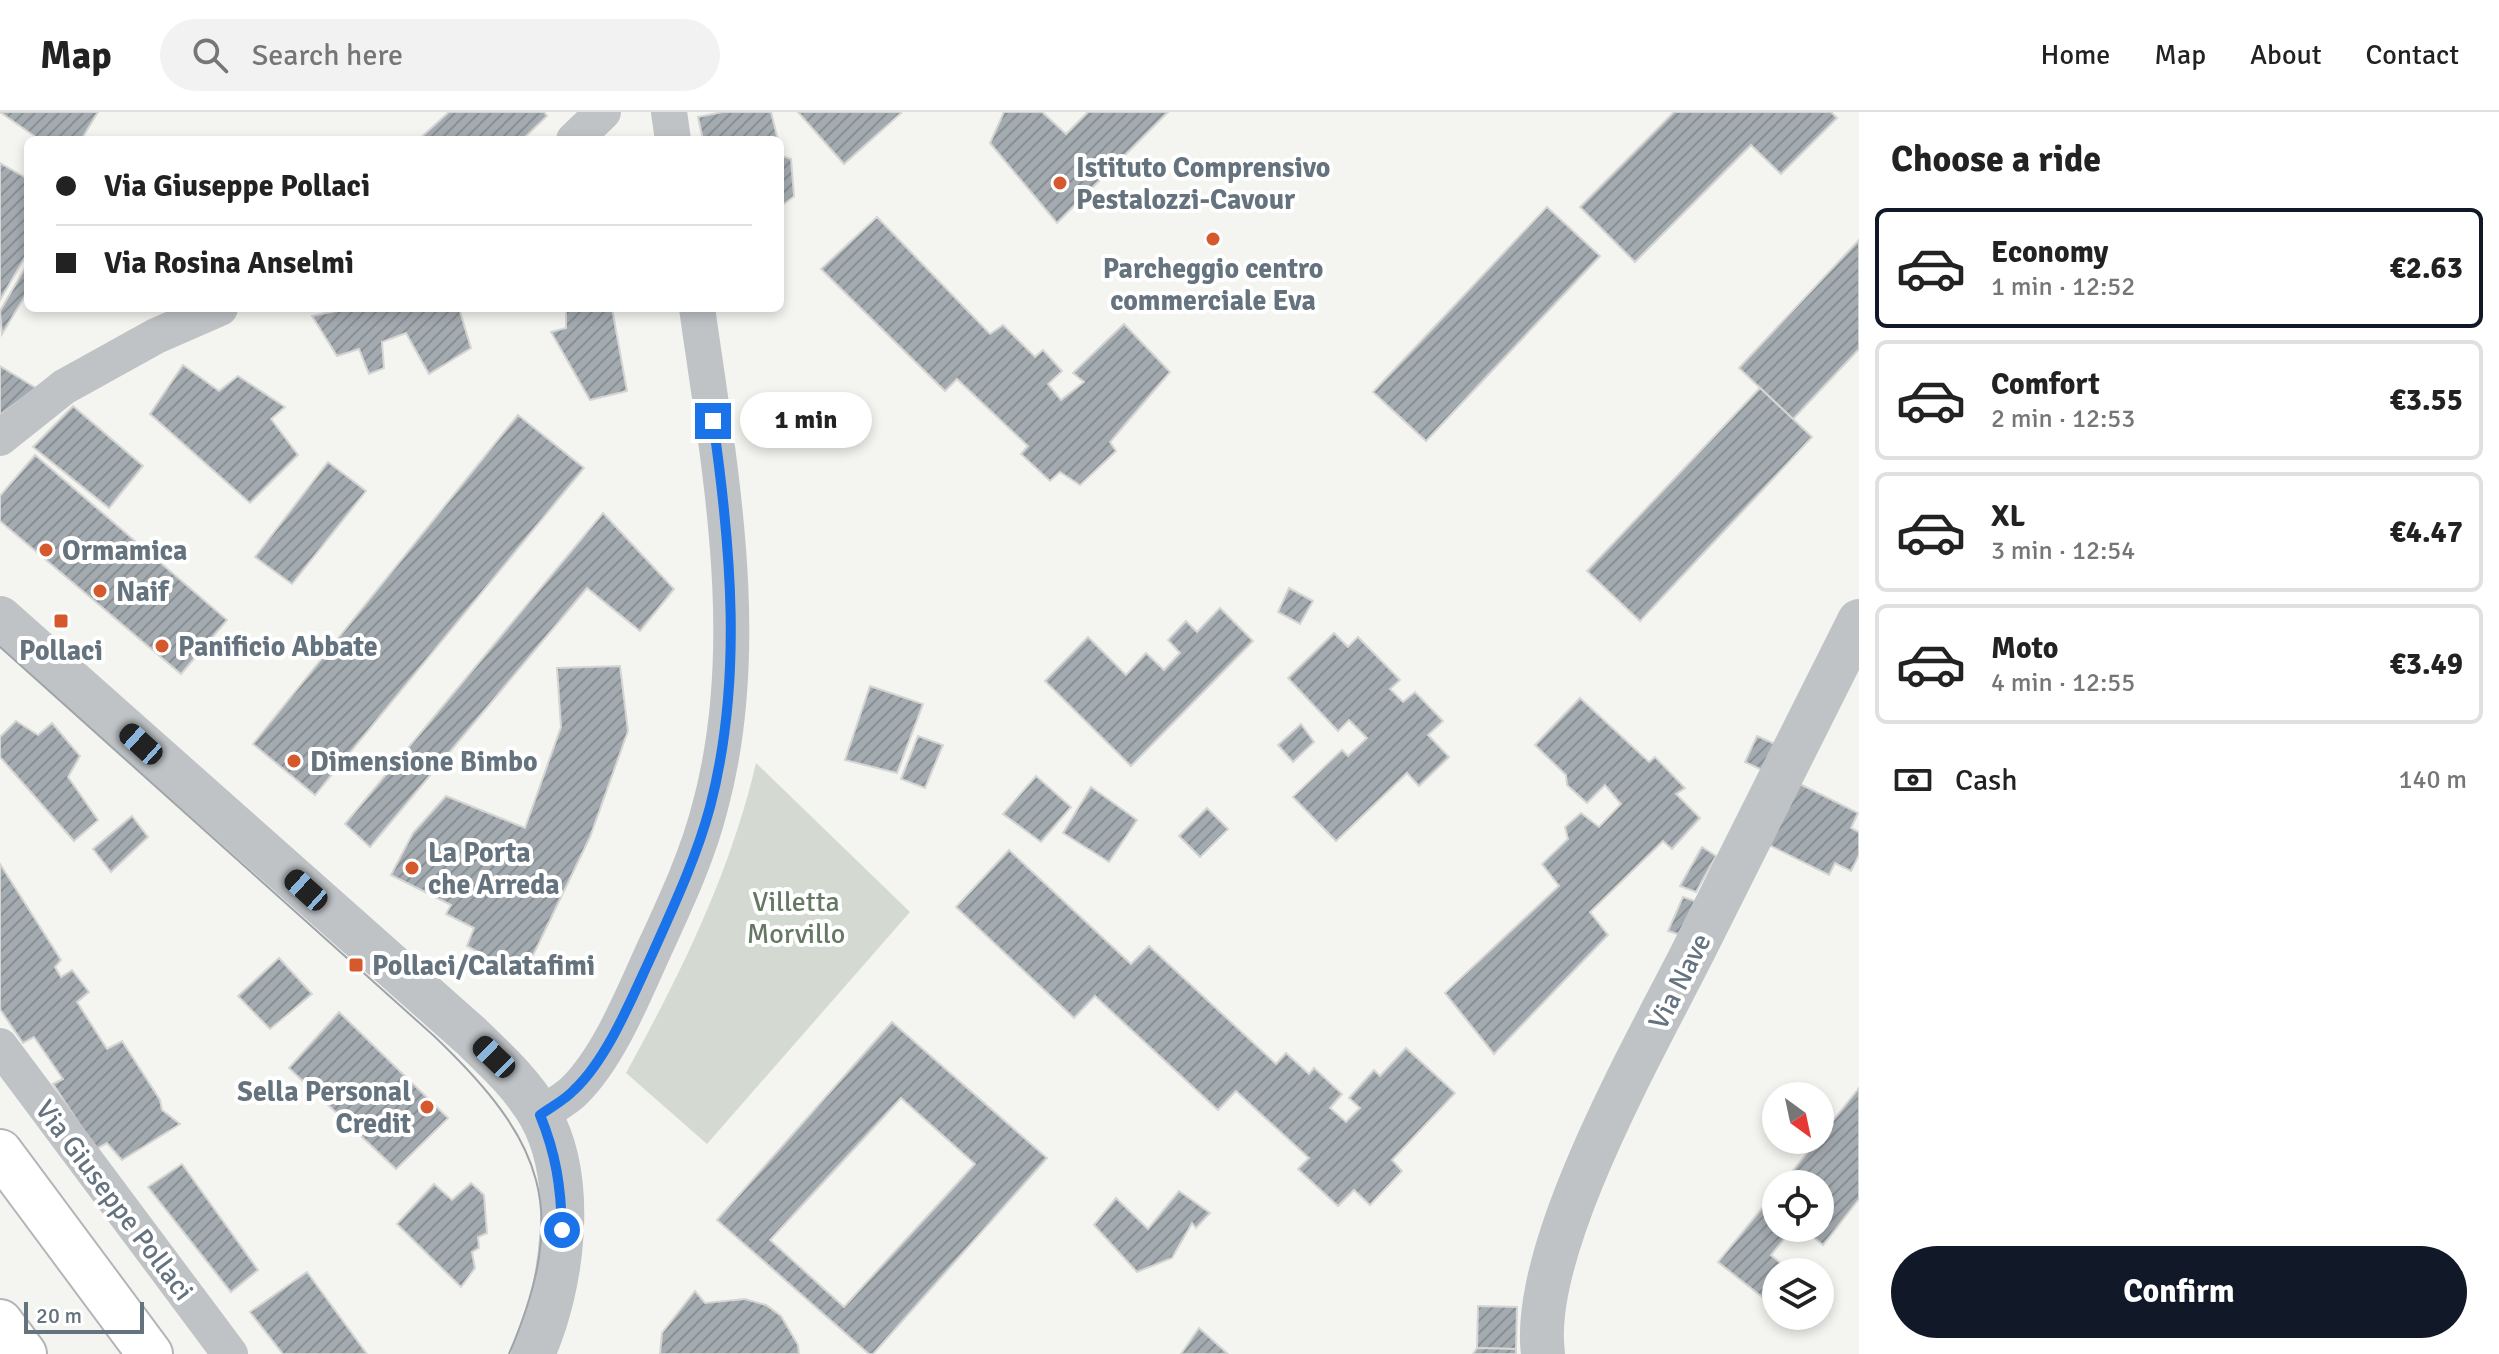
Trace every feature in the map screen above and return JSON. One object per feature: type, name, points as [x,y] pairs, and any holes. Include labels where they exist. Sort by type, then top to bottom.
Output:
[{"type":"main road","points":[[0,1152],[150,1354]]},
{"type":"main road","points":[[0,1322],[24,1354]]},
{"type":"street","points":[[578,136],[603,112]]},
{"type":"street","points":[[669,112],[672,136]]},
{"type":"street","points":[[0,438],[64,387],[156,336],[211,312]]},
{"type":"street","points":[[540,1115],[575,1090],[634,996],[681,889],[710,808],[726,728],[731,585],[728,521],[698,312]]},
{"type":"street","points":[[0,618],[471,1036],[514,1079],[540,1115],[553,1146],[561,1182],[562,1230],[555,1278],[533,1354]]},
{"type":"street","name":"Via Nave","points":[[1543,1354],[1544,1291],[1573,1204],[1631,1076],[1859,621]]},
{"type":"street","name":"Via Giuseppe Pollaci","points":[[0,1046],[230,1354]]},
{"type":"green space","name":"Villetta Morvillo","points":[[756,763],[910,912],[707,1144],[626,1073],[702,922],[732,844]]},
{"type":"building","points":[[0,112],[98,112],[83,136],[34,136]]},
{"type":"building","points":[[449,112],[544,112],[547,116],[526,136],[422,136]]},
{"type":"building","points":[[723,112],[771,112],[777,136],[702,136],[698,117]]},
{"type":"building","points":[[798,112],[900,112],[901,113],[844,164]]},
{"type":"building","name":"Istituto Comprensivo Pestalozzi-Cavour","points":[[1004,112],[1042,112],[1066,134],[1088,112],[1168,112],[1057,223],[990,143]]},
{"type":"building","points":[[1674,112],[1831,112],[1837,118],[1781,174],[1751,145],[1635,262],[1580,207]]},
{"type":"building","points":[[784,157],[791,159],[794,196],[784,204]]},
{"type":"building","points":[[0,163],[24,177],[24,259],[0,300]]},
{"type":"building","points":[[1547,207],[1600,256],[1426,441],[1373,392]]},
{"type":"building","points":[[877,217],[990,334],[1003,325],[1035,357],[1043,350],[1062,371],[1048,384],[1061,400],[1084,382],[1073,373],[1124,324],[1170,372],[1110,442],[1116,451],[1080,485],[1060,472],[1050,481],[1021,454],[1028,446],[957,379],[945,391],[821,269]]},
{"type":"building","points":[[1859,240],[1859,349],[1793,419],[1739,368]]},
{"type":"building","points":[[24,270],[24,298],[2,334],[0,311]]},
{"type":"building","points":[[331,312],[460,312],[471,348],[429,374],[406,333],[382,342],[384,368],[369,374],[359,349],[337,356],[312,316]]},
{"type":"building","points":[[566,312],[613,312],[627,391],[590,400],[551,332],[566,328]]},
{"type":"building","points":[[183,365],[219,391],[238,376],[285,407],[271,419],[298,455],[250,503],[150,414]]},
{"type":"building","points":[[0,366],[36,388],[0,415]]},
{"type":"building","points":[[1760,388],[1812,437],[1640,621],[1587,571]]},
{"type":"building","points":[[73,406],[143,466],[109,508],[33,447]]},
{"type":"building","points":[[518,415],[584,468],[315,795],[253,744]]},
{"type":"building","points":[[35,455],[227,620],[181,674],[0,521],[0,496]]},
{"type":"building","points":[[328,462],[366,491],[292,584],[255,557]]},
{"type":"building","points":[[603,513],[674,589],[640,631],[587,588],[370,847],[345,824]]},
{"type":"building","points":[[1289,588],[1313,601],[1300,624],[1278,612]]},
{"type":"building","points":[[1220,608],[1253,641],[1131,766],[1045,681],[1088,637],[1126,675],[1146,653],[1164,670],[1180,653],[1168,640],[1186,621],[1197,632]]},
{"type":"building","points":[[1334,633],[1348,647],[1358,637],[1400,680],[1390,689],[1403,702],[1415,692],[1443,721],[1428,735],[1449,757],[1419,786],[1407,773],[1336,841],[1293,797],[1342,750],[1348,756],[1367,738],[1349,720],[1338,731],[1288,678]]},
{"type":"building","points":[[620,666],[628,731],[590,837],[523,976],[467,946],[474,928],[446,914],[451,905],[391,875],[413,833],[446,796],[525,828],[561,727],[557,668]]},
{"type":"building","points":[[870,686],[923,704],[897,773],[845,760]]},
{"type":"building","points":[[1580,698],[1649,762],[1655,757],[1685,788],[1676,794],[1700,818],[1672,849],[1663,841],[1590,912],[1608,935],[1494,1054],[1445,993],[1559,886],[1542,864],[1568,839],[1565,827],[1581,813],[1599,827],[1621,804],[1605,785],[1587,803],[1567,785],[1566,775],[1535,745]]},
{"type":"building","points":[[16,721],[38,735],[52,723],[80,756],[68,777],[98,820],[74,841],[0,757],[0,737]]},
{"type":"building","points":[[1301,724],[1314,742],[1293,762],[1278,745]]},
{"type":"building","points":[[918,736],[943,745],[925,788],[901,779]]},
{"type":"building","points":[[1757,736],[1775,744],[1762,770],[1745,762]]},
{"type":"building","points":[[1036,776],[1071,807],[1041,842],[1003,814]]},
{"type":"building","points":[[1796,782],[1858,813],[1851,828],[1859,832],[1859,855],[1851,871],[1835,863],[1829,875],[1765,843]]},
{"type":"building","points":[[1091,787],[1137,820],[1109,862],[1063,833]]},
{"type":"building","points":[[1207,808],[1228,829],[1200,857],[1179,836]]},
{"type":"building","points":[[132,816],[148,837],[111,872],[93,849]]},
{"type":"building","points":[[1702,847],[1716,856],[1696,892],[1680,886]]},
{"type":"building","points":[[1009,850],[1131,964],[1149,946],[1276,1064],[1286,1053],[1309,1074],[1314,1068],[1342,1094],[1330,1108],[1346,1122],[1360,1108],[1349,1098],[1374,1070],[1380,1076],[1406,1048],[1455,1093],[1392,1160],[1402,1171],[1370,1205],[1354,1190],[1338,1206],[1298,1169],[1309,1158],[1236,1091],[1218,1110],[1095,996],[1074,1018],[956,907]]},
{"type":"building","points":[[0,864],[61,960],[55,967],[61,977],[72,970],[89,992],[77,1002],[107,1049],[122,1041],[160,1100],[162,1110],[180,1124],[122,1160],[107,1143],[96,1149],[53,1084],[63,1079],[34,1037],[23,1043],[0,1009]]},
{"type":"building","points":[[1683,897],[1695,901],[1681,935],[1668,931]]},
{"type":"building","points":[[279,958],[312,994],[270,1029],[238,996]]},
{"type":"building","points":[[339,1012],[448,1118],[396,1169],[289,1068]]},
{"type":"building","points":[[892,1022],[1047,1158],[873,1354],[869,1354],[717,1220]],"holes":[[[901,1098],[975,1164],[844,1307],[770,1240]]]},
{"type":"building","points":[[1859,1088],[1859,1199],[1834,1231],[1834,1170],[1793,1170],[1806,1154],[1834,1154],[1834,1119]]},
{"type":"building","points":[[182,1164],[258,1270],[231,1292],[148,1187]]},
{"type":"building","points":[[471,1183],[484,1195],[487,1233],[478,1237],[479,1248],[472,1252],[475,1268],[461,1287],[397,1224],[434,1184],[452,1200]]},
{"type":"building","points":[[1179,1191],[1210,1213],[1196,1228],[1192,1223],[1172,1258],[1137,1272],[1094,1225],[1116,1198],[1148,1229]]},
{"type":"building","points":[[1762,1208],[1762,1242],[1782,1242],[1771,1255],[1775,1258],[1762,1258],[1762,1297],[1718,1262]]},
{"type":"building","points":[[307,1272],[367,1354],[283,1354],[250,1312]]},
{"type":"building","points":[[695,1291],[705,1303],[745,1299],[766,1305],[781,1316],[798,1345],[799,1354],[660,1354],[662,1333]]},
{"type":"building","points":[[1478,1306],[1517,1307],[1516,1349],[1477,1348]]},
{"type":"building","points":[[1199,1328],[1228,1354],[1181,1354]]},
{"type":"building","points":[[1477,1348],[1516,1349],[1516,1354],[1473,1354]]},
{"type":"tram line","points":[[0,647],[434,1036],[501,1110],[522,1145],[536,1180],[542,1217],[539,1258],[528,1303],[509,1354]]},
{"type":"place","name":"Istituto Comprensivo Pestalozzi-Cavour","points":[[1060,183]]},
{"type":"place","name":"Parcheggio centro commerciale Eva","points":[[1213,239]]},
{"type":"place","name":"Ormamica","points":[[46,550]]},
{"type":"place","name":"Naif","points":[[100,591]]},
{"type":"place","name":"Pollaci","points":[[61,621]]},
{"type":"place","name":"Panificio Abbate","points":[[162,646]]},
{"type":"place","name":"Dimensione Bimbo","points":[[294,761]]},
{"type":"place","name":"La Porta che Arreda","points":[[412,868]]},
{"type":"place","name":"Pollaci/Calatafimi","points":[[356,965]]},
{"type":"place","name":"Sella Personal Credit","points":[[427,1107]]},
{"type":"route","points":[[562,1230],[561,1182],[553,1146],[540,1115],[575,1090],[634,996],[681,889],[710,808],[726,728],[731,585],[728,521],[713,421]]}]
